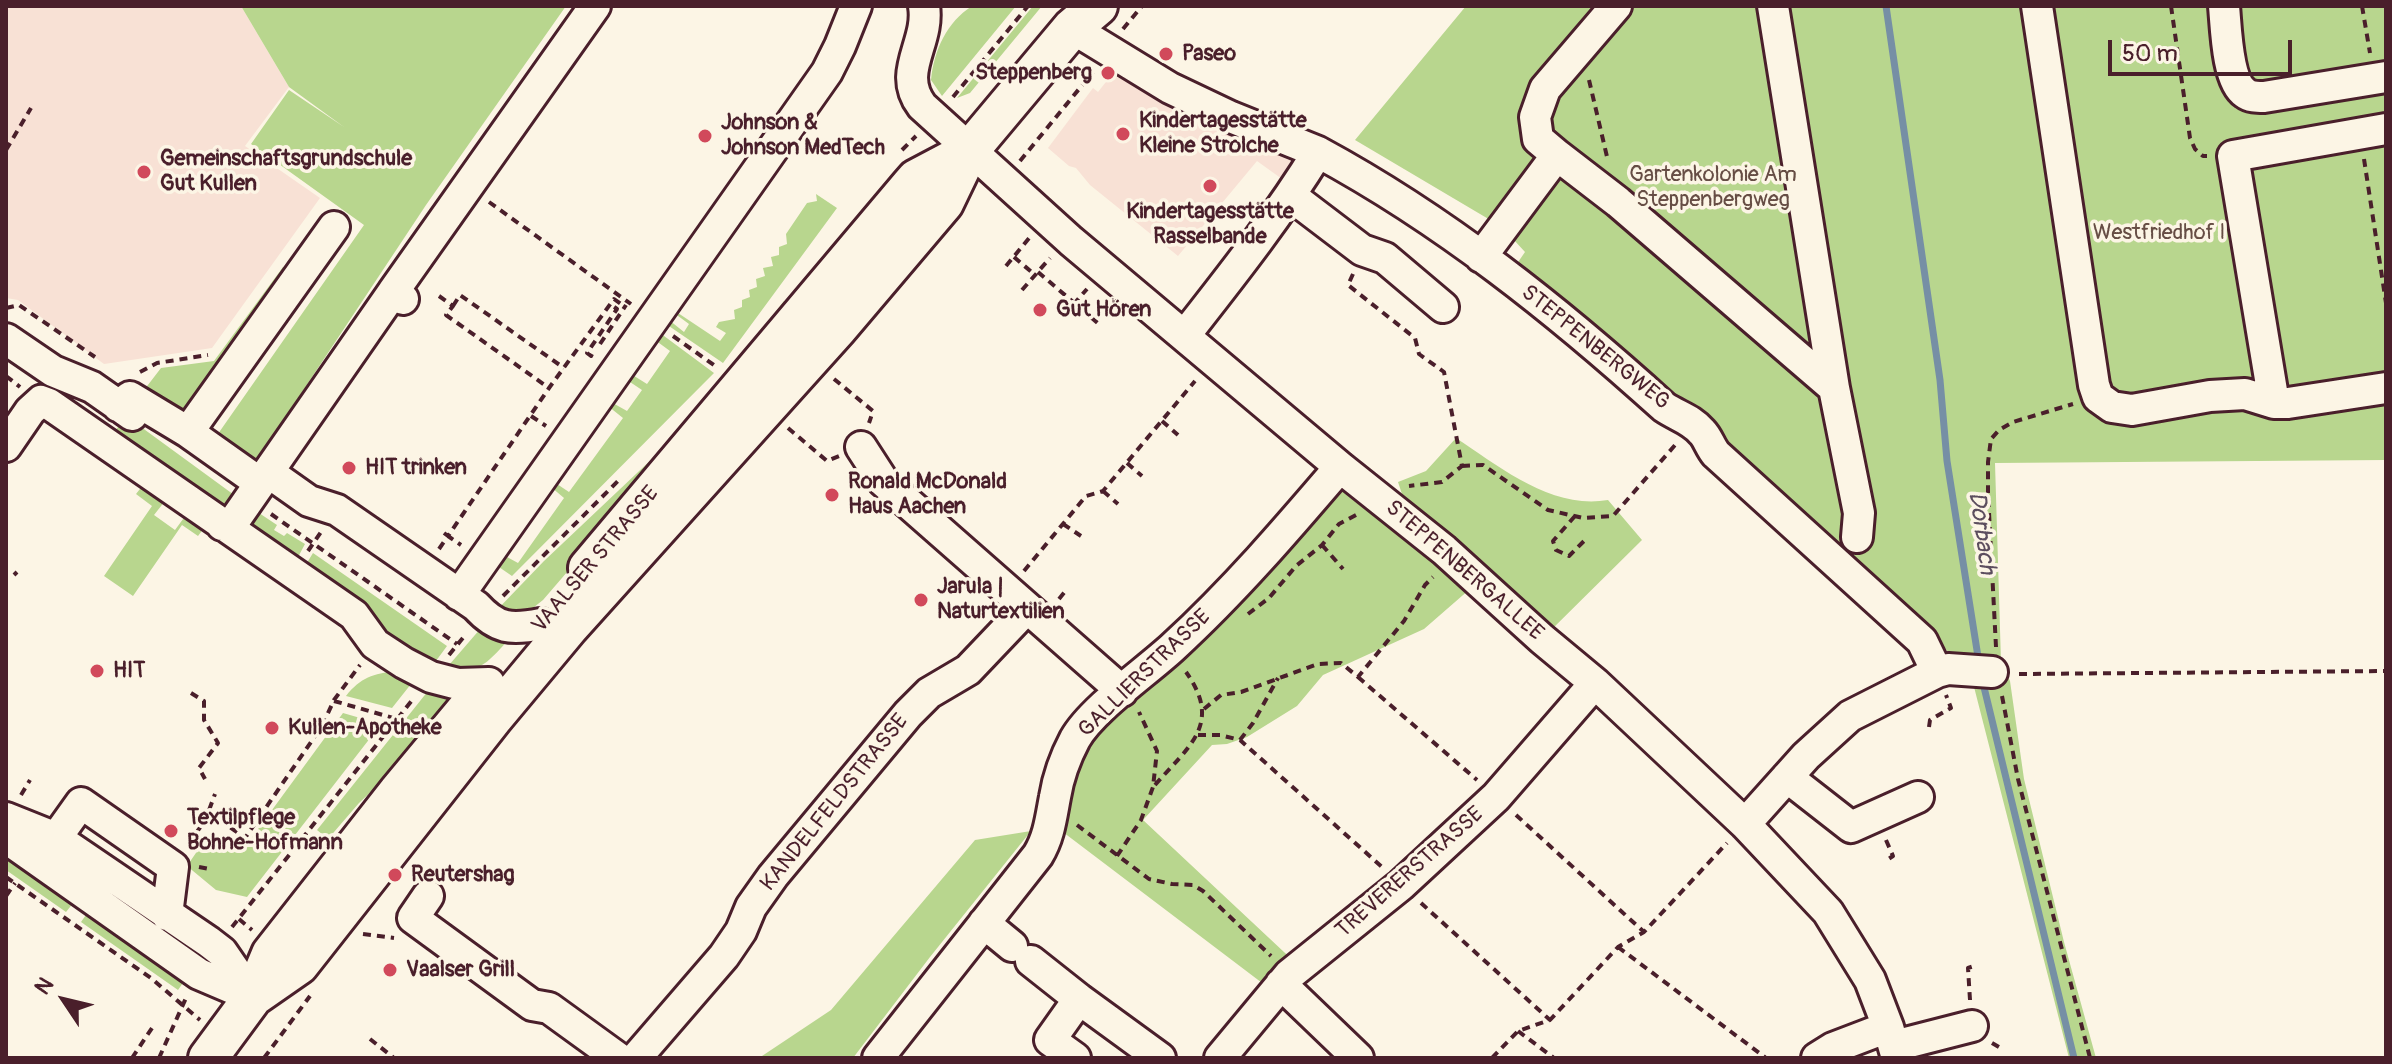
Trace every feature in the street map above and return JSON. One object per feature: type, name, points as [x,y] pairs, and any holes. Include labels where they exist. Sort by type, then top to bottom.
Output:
[{"type":"main road","name":"VAALSER STRASSE","points":[[253,997],[299,965],[494,717],[569,627],[828,340],[944,203],[969,151],[1083,16]]},
{"type":"main road","name":"VAALSER STRASSE","points":[[208,1058],[253,997],[271,954],[398,792],[489,683],[742,389],[916,179],[969,151]]},
{"type":"street","points":[[222,525],[234,521],[398,295],[595,6]]},
{"type":"street","points":[[459,595],[827,72],[856,6]]},
{"type":"street","points":[[1616,6],[1545,89],[1535,117],[1538,139],[1618,202],[1834,388]]},
{"type":"street","points":[[1773,6],[1834,388],[1859,513],[1857,537]]},
{"type":"street","points":[[2037,6],[2098,397],[2112,407],[2132,410],[2210,396],[2245,394],[2274,403],[2288,403],[2386,388]]},
{"type":"street","points":[[2224,6],[2232,72],[2244,93],[2264,97],[2386,77]]},
{"type":"street","name":"STEPPENBERGALLEE","points":[[932,11],[913,65],[911,84],[913,95],[934,118],[1071,241],[1340,467],[1444,550],[1595,683],[1745,824],[1828,912],[1870,980],[1893,1043]]},
{"type":"street","name":"STEPPENBERGWEG","points":[[1083,16],[1111,51],[1170,88],[1231,117],[1318,152],[1375,183],[1481,257],[1594,344],[1664,407],[1684,415],[1704,433],[1716,454],[1922,641],[1949,671]]},
{"type":"street","points":[[2274,403],[2233,156],[2373,132]]},
{"type":"street","points":[[1185,335],[1291,196],[1318,152]]},
{"type":"street","points":[[1481,257],[1557,155]]},
{"type":"street","points":[[1291,196],[1362,250],[1385,258],[1443,307]]},
{"type":"street","points":[[188,432],[334,227]]},
{"type":"street","points":[[6,339],[53,371],[92,387],[125,411],[130,397],[188,432],[259,484],[337,510],[459,595],[492,622],[516,629],[541,624]]},
{"type":"street","points":[[6,446],[30,411],[41,401],[53,371]]},
{"type":"street","points":[[41,401],[354,615],[375,644],[404,663],[431,677],[458,684],[489,683]]},
{"type":"street","points":[[861,447],[883,481],[1122,691]]},
{"type":"street","name":"GALLIERSTRASSE","points":[[878,1058],[1028,869],[1045,843],[1057,786],[1076,738],[1087,724],[1225,597],[1340,467]]},
{"type":"street","name":"KANDELFELDSTRASSE","points":[[636,1058],[724,956],[741,931],[751,907],[773,876],[908,714],[929,693],[968,670],[1017,600]]},
{"type":"street","points":[[1745,824],[1827,735],[1850,716],[1949,671],[1995,672]]},
{"type":"street","name":"TREVERERSTRASSE","points":[[1220,1058],[1285,980],[1401,885],[1496,797],[1595,683]]},
{"type":"street","points":[[1787,777],[1851,827],[1918,797]]},
{"type":"street","points":[[56,838],[81,803],[173,867],[167,915]]},
{"type":"street","points":[[13,807],[222,952],[253,997]]},
{"type":"street","points":[[6,838],[199,974],[253,997]]},
{"type":"street","points":[[428,896],[413,918],[532,1005],[549,1008],[618,1058]]},
{"type":"street","points":[[984,923],[1079,999],[1160,1058]]},
{"type":"street","points":[[1285,980],[1358,1058]]},
{"type":"street","points":[[1075,1058],[1050,1040],[1079,999]]},
{"type":"street","points":[[1817,1058],[1833,1048],[1893,1043],[1972,1026]]},
{"type":"path","points":[[950,100],[1028,6]]},
{"type":"path","points":[[1017,164],[1111,51],[1122,29],[1142,6]]},
{"type":"path","points":[[2171,6],[2190,138],[2203,156],[2233,156]]},
{"type":"path","points":[[1582,46],[1618,202]]},
{"type":"path","points":[[6,150],[31,108]]},
{"type":"path","points":[[2373,132],[2386,303]]},
{"type":"path","points":[[500,210],[722,371]]},
{"type":"path","points":[[1006,266],[1033,234]]},
{"type":"path","points":[[1362,250],[1348,285],[1415,338],[1419,354],[1444,372],[1462,466]]},
{"type":"path","points":[[1022,290],[1054,253]]},
{"type":"path","points":[[1014,257],[1100,325]]},
{"type":"path","points":[[1064,315],[1091,284]]},
{"type":"path","points":[[549,388],[446,315],[460,295],[564,368]]},
{"type":"path","points":[[439,296],[453,306]]},
{"type":"path","points":[[444,533],[448,536],[610,304],[614,299],[626,304]]},
{"type":"path","points":[[610,304],[617,309],[587,353],[591,356],[626,304]]},
{"type":"path","points":[[6,308],[19,305],[103,363]]},
{"type":"path","points":[[137,374],[157,363],[217,354]]},
{"type":"path","points":[[1017,600],[1063,524],[1086,496],[1103,491],[1212,359]]},
{"type":"path","points":[[783,424],[827,461],[861,447],[873,411],[827,374]]},
{"type":"path","points":[[2090,1058],[2018,779],[1995,672],[1988,462],[1991,439],[1999,430],[2013,422],[2098,397]]},
{"type":"path","points":[[1400,487],[1442,482],[1462,466],[1483,465],[1548,510],[1583,518],[1613,516],[1679,441],[1675,426],[1684,415]]},
{"type":"path","points":[[1162,421],[1178,435]]},
{"type":"path","points":[[1127,463],[1142,476]]},
{"type":"path","points":[[254,931],[239,919],[457,644],[628,471]]},
{"type":"path","points":[[259,484],[313,543],[457,644]]},
{"type":"path","points":[[1103,491],[1118,504]]},
{"type":"path","points":[[288,569],[313,543],[337,510]]},
{"type":"path","points":[[1575,516],[1553,541],[1556,550],[1569,556],[1585,540]]},
{"type":"path","points":[[1063,524],[1081,536]]},
{"type":"path","points":[[1322,545],[1343,569]]},
{"type":"path","points":[[1204,709],[1221,695],[1241,692],[1318,664],[1341,663],[1358,677],[1404,621],[1434,575]]},
{"type":"path","points":[[205,821],[220,820],[245,838],[322,726],[334,700],[375,644]]},
{"type":"path","points":[[1153,787],[1198,735],[1204,709],[1199,690],[1180,663]]},
{"type":"path","points":[[1995,672],[2017,675],[2386,671]]},
{"type":"path","points":[[1240,740],[1278,678]]},
{"type":"path","points":[[1117,856],[1141,820],[1153,787],[1157,751],[1138,708],[1122,691]]},
{"type":"path","points":[[191,693],[204,701],[204,720],[218,743],[199,768],[205,779]]},
{"type":"path","points":[[334,700],[397,719]]},
{"type":"path","points":[[1198,735],[1220,735],[1240,740],[1550,1020]]},
{"type":"path","points":[[13,807],[30,780]]},
{"type":"path","points":[[173,867],[205,821],[215,794]]},
{"type":"path","points":[[1069,819],[1149,879],[1193,885],[1203,891],[1285,980]]},
{"type":"path","points":[[1492,1058],[1518,1031],[1550,1020],[1618,947],[1644,932],[1745,824]]},
{"type":"path","points":[[6,877],[151,978],[182,1006],[159,1058]]},
{"type":"path","points":[[6,896],[15,883]]},
{"type":"path","points":[[1618,947],[1766,1058]]},
{"type":"path","points":[[264,1058],[312,995]]},
{"type":"path","points":[[132,1058],[154,1025]]},
{"type":"path","points":[[1518,1031],[1554,1058]]},
{"type":"path","points":[[370,1039],[394,1058]]},
{"type":"shaded area","name":"Gemeinschaftsgrundschule Gut Kullen","points":[[6,6],[241,6],[289,87],[245,146],[320,198],[212,348],[104,364],[18,300],[6,298]]},
{"type":"shaded area","points":[[1113,73],[1171,105],[1291,156],[1297,162],[1289,184],[1257,161],[1178,256],[1090,185],[1076,168],[1069,166],[1048,148],[1093,88],[1098,92]]},
{"type":"green space","points":[[241,6],[566,6],[426,205],[257,460],[251,464],[213,441],[364,225],[251,144],[289,90],[344,127],[289,87]]},
{"type":"green space","points":[[972,6],[1016,6],[942,96],[931,80],[935,58],[955,20]]},
{"type":"green space","points":[[1033,6],[1042,6],[970,93],[957,98]]},
{"type":"green space","points":[[1466,6],[2386,6],[2386,460],[1995,463],[2001,662],[2010,681],[2024,779],[2096,1058],[2069,1058],[1973,683],[1955,659],[1872,572],[1597,329],[1514,268],[1525,252],[1502,227],[1355,140]]},
{"type":"green space","points":[[816,194],[837,208],[723,363],[666,324],[669,320],[684,332],[689,324],[675,311],[720,341],[726,333],[716,327],[719,322],[735,319],[734,310],[742,307],[742,300],[750,297],[749,290],[757,287],[756,279],[765,276],[763,268],[773,266],[771,257],[779,255],[779,247],[787,244],[786,234],[807,203],[817,201]]},
{"type":"green space","points":[[283,267],[296,275],[188,426],[141,394],[161,368],[214,361]]},
{"type":"green space","points":[[784,301],[792,307],[543,600],[524,615],[494,613],[655,456],[724,378]]},
{"type":"green space","points":[[660,333],[714,373],[512,576],[496,565],[500,559],[504,561],[507,557],[518,563],[564,498],[551,487],[554,482],[569,492],[623,418],[608,406],[611,402],[627,411],[642,390],[627,380],[631,374],[647,384],[670,351],[655,340]]},
{"type":"green space","points":[[126,416],[241,500],[231,514],[113,434]]},
{"type":"green space","points":[[1456,438],[1509,473],[1547,492],[1567,499],[1608,500],[1642,540],[1542,639],[1478,582],[1424,629],[1323,675],[1297,706],[1247,737],[1212,745],[1143,820],[1300,967],[1274,992],[1051,823],[1063,768],[1340,467],[1456,561],[1471,554],[1402,494],[1398,482],[1426,471]]},
{"type":"green space","points":[[143,485],[165,501],[154,515],[175,530],[186,515],[204,528],[198,536],[182,525],[133,596],[104,576],[152,506],[136,494]]},
{"type":"green space","points":[[253,509],[277,525],[274,530],[284,536],[287,533],[305,544],[297,559],[243,525]]},
{"type":"green space","points":[[313,553],[447,646],[430,669],[408,654],[358,608],[305,566]]},
{"type":"green space","points":[[481,628],[509,639],[481,666],[443,672]]},
{"type":"green space","points":[[396,671],[415,679],[392,708],[346,696],[368,678]]},
{"type":"green space","points":[[432,686],[456,693],[395,769],[359,803],[328,839],[317,830]]},
{"type":"green space","points":[[343,713],[381,724],[247,897],[216,890],[187,866],[211,831],[242,851]]},
{"type":"green space","points":[[1031,831],[853,1058],[759,1058],[831,1010],[975,840]]},
{"type":"green space","points":[[6,854],[74,902],[66,912],[6,870]]},
{"type":"green space","points":[[88,912],[185,980],[178,990],[81,922]]},
{"type":"waterway","name":"Dorbach","points":[[1886,6],[1940,380],[1947,461],[1979,663]]},
{"type":"waterway","name":"Dorbach","points":[[1982,679],[2074,1058]]},
{"type":"place","name":"Paseo","points":[[1166,54]]},
{"type":"place","name":"Steppenberg","points":[[1108,73]]},
{"type":"place","name":"Kindertagesstätte Kleine Strolche","points":[[1123,134]]},
{"type":"place","name":"Johnson & Johnson MedTech","points":[[705,136]]},
{"type":"place","name":"Gemeinschaftsgrundschule Gut Kullen","points":[[144,172]]},
{"type":"place","name":"Kindertagesstätte Rasselbande","points":[[1210,186]]},
{"type":"place","name":"Gut Hören","points":[[1040,310]]},
{"type":"place","name":"HIT trinken","points":[[349,468]]},
{"type":"place","name":"Ronald McDonald Haus Aachen","points":[[832,495]]},
{"type":"place","name":"Jarula | Naturtextilien","points":[[921,600]]},
{"type":"place","name":"HIT","points":[[97,671]]},
{"type":"place","name":"Kullen-Apotheke","points":[[272,728]]},
{"type":"place","name":"Textilpflege Bohne-Hofmann","points":[[171,831]]},
{"type":"place","name":"Reutershag","points":[[395,875]]},
{"type":"place","name":"Vaalser Grill","points":[[390,970]]},
{"type":"park label","name":"Gartenkolonie Am Steppenbergweg","points":[[1713,188]]},
{"type":"park label","name":"Westfriedhof I","points":[[2159,233]]}]
